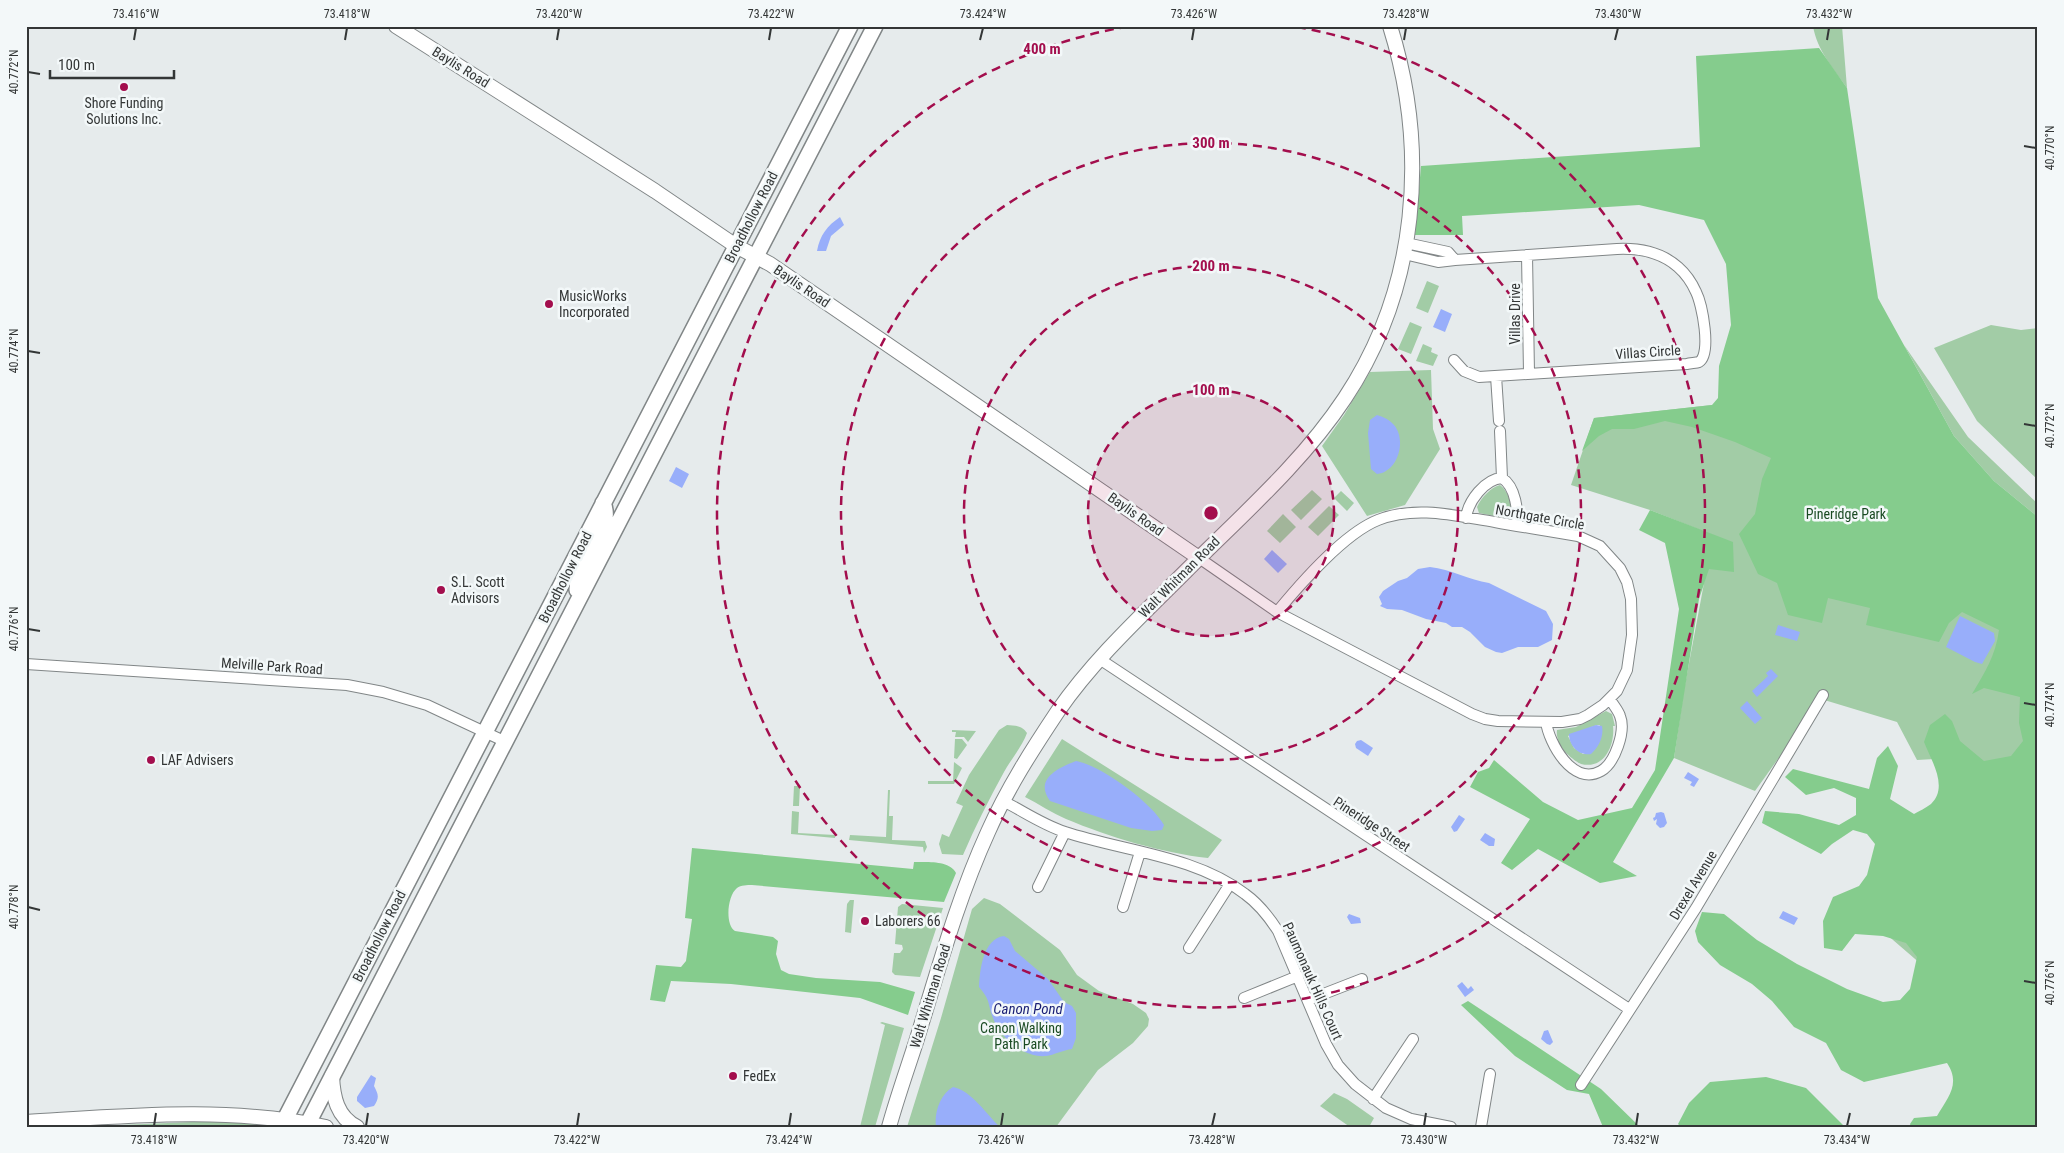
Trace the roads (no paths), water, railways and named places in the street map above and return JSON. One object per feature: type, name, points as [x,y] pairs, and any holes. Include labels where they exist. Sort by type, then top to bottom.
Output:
[{"type":"main road","name":"Baylis Road","points":[[396,26],[655,191],[736,246],[806,288],[1199,558]]},
{"type":"main road","name":"Broadhollow Road","points":[[283,1123],[850,26]]},
{"type":"main road","name":"Broadhollow Road","points":[[307,1125],[875,26]]},
{"type":"main road","name":"Walt Whitman Road","points":[[889,1127],[932,985],[967,881],[989,829],[1025,761],[1058,711],[1141,615],[1277,480],[1313,441],[1345,398],[1364,366],[1384,320],[1405,249],[1413,176],[1412,136],[1407,91],[1400,56],[1390,26]]},
{"type":"main road","points":[[576,602],[577,584],[582,570],[605,521],[605,509],[602,503]]},
{"type":"main road","points":[[332,1076],[333,1094],[339,1112],[351,1124],[357,1127]]},
{"type":"main road","points":[[26,1122],[177,1113],[240,1115],[283,1123],[326,1127]]},
{"type":"street","name":"Villas Circle","points":[[1405,249],[1438,262],[1631,248],[1655,254],[1678,267],[1696,291],[1704,316],[1705,348],[1703,357],[1698,362],[1687,364],[1479,377],[1464,371],[1454,360]]},
{"type":"street","name":"Villas Drive","points":[[1528,254],[1530,373]]},
{"type":"street","points":[[1496,376],[1502,478],[1509,484],[1514,496],[1518,514],[1517,526]]},
{"type":"street","points":[[1466,518],[1467,508],[1475,496],[1490,481],[1502,478]]},
{"type":"street","name":"Northgate Circle","points":[[1199,558],[1277,612],[1472,714],[1485,719],[1562,722],[1580,719],[1610,700],[1622,683],[1627,670],[1632,635],[1631,599],[1627,582],[1611,556],[1590,540],[1578,536],[1424,512],[1406,513],[1376,521],[1358,531],[1277,612]]},
{"type":"street","name":"Pineridge Street","points":[[1101,660],[1629,1009]]},
{"type":"street","name":"Melville Park Road","points":[[26,664],[347,685],[383,692],[427,705],[506,742]]},
{"type":"street","name":"Drexel Avenue","points":[[1581,1085],[1696,908],[1823,695]]},
{"type":"street","points":[[1546,722],[1554,747],[1565,762],[1581,773],[1593,774],[1601,771],[1609,763],[1614,754],[1622,726],[1620,716],[1610,700]]},
{"type":"street","name":"Paumonauk Hills Court","points":[[1003,801],[1065,832],[1213,874],[1246,894],[1267,915],[1278,931],[1326,1044],[1338,1065],[1355,1084],[1373,1099],[1398,1114],[1411,1119],[1451,1127]]},
{"type":"street","points":[[1038,887],[1065,832]]},
{"type":"street","points":[[1123,907],[1140,852]]},
{"type":"street","points":[[1189,948],[1230,884]]},
{"type":"street","points":[[1244,998],[1298,976]]},
{"type":"street","points":[[1308,1000],[1362,979]]},
{"type":"street","points":[[1373,1099],[1413,1039]]},
{"type":"street","points":[[1480,1127],[1490,1074]]},
{"type":"water","points":[[840,217],[844,225],[831,236],[826,251],[817,251],[825,231]]},
{"type":"water","points":[[1441,309],[1452,314],[1445,332],[1433,327]]},
{"type":"water","points":[[1377,415],[1384,417],[1394,425],[1398,431],[1400,447],[1395,462],[1390,468],[1377,474],[1371,469],[1368,433],[1370,420]]},
{"type":"water","points":[[676,467],[689,474],[682,488],[669,481]]},
{"type":"water","points":[[1272,550],[1287,564],[1278,573],[1264,559]]},
{"type":"water","points":[[1430,567],[1489,583],[1546,611],[1553,624],[1552,640],[1538,647],[1518,647],[1502,653],[1496,652],[1485,647],[1462,627],[1452,627],[1446,623],[1426,619],[1402,610],[1387,609],[1380,606],[1382,604],[1379,597],[1383,591],[1398,581],[1407,578],[1418,569]]},
{"type":"water","points":[[1960,616],[1994,633],[1995,641],[1982,664],[1946,647]]},
{"type":"water","points":[[1778,625],[1800,632],[1797,641],[1775,635]]},
{"type":"water","points":[[1771,669],[1778,676],[1757,697],[1752,691],[1768,676],[1766,673]]},
{"type":"water","points":[[1747,701],[1762,718],[1755,724],[1740,708]]},
{"type":"water","points":[[1596,725],[1602,726],[1602,737],[1596,748],[1591,754],[1579,752],[1573,746],[1569,734]]},
{"type":"water","points":[[1361,740],[1373,748],[1368,756],[1356,748],[1355,744]]},
{"type":"water","points":[[1076,761],[1099,770],[1125,786],[1158,816],[1164,825],[1162,830],[1152,831],[1131,828],[1050,801],[1046,793],[1046,781],[1050,775],[1062,767]]},
{"type":"water","points":[[1688,772],[1699,779],[1694,787],[1690,785],[1692,782],[1684,778]]},
{"type":"water","points":[[1656,813],[1664,813],[1667,823],[1664,827],[1660,828],[1656,824],[1657,819],[1654,821],[1653,818]]},
{"type":"water","points":[[1459,815],[1465,819],[1457,831],[1454,832],[1451,827]]},
{"type":"water","points":[[1485,833],[1495,839],[1494,846],[1489,846],[1480,840]]},
{"type":"water","points":[[1783,911],[1798,918],[1794,925],[1779,918]]},
{"type":"water","points":[[1349,914],[1360,918],[1361,923],[1351,924],[1347,917]]},
{"type":"water","name":"Canon Pond","points":[[1004,936],[1009,939],[1015,951],[1048,979],[1064,1002],[1072,1006],[1076,1013],[1076,1038],[1072,1049],[1046,1056],[1029,1054],[1007,1039],[996,1025],[987,999],[979,987],[982,964],[987,949],[997,938]]},
{"type":"water","points":[[1462,982],[1468,989],[1471,986],[1474,990],[1465,997],[1457,986]]},
{"type":"water","points":[[1548,1030],[1553,1042],[1550,1045],[1541,1039],[1544,1031]]},
{"type":"water","points":[[371,1075],[376,1078],[374,1086],[378,1098],[374,1106],[365,1108],[357,1101],[357,1097]]},
{"type":"water","points":[[953,1087],[960,1089],[973,1098],[1000,1127],[936,1127],[936,1116],[941,1099]]},
{"type":"place","name":"Shore Funding Solutions Inc.","points":[[124,87]]},
{"type":"place","name":"MusicWorks Incorporated","points":[[549,304]]},
{"type":"place","name":"S.L. Scott Advisors","points":[[441,590]]},
{"type":"place","name":"LAF Advisers","points":[[151,760]]},
{"type":"place","name":"Laborers 66","points":[[865,921]]},
{"type":"place","name":"FedEx","points":[[733,1076]]},
{"type":"park label","name":"Pineridge Park","points":[[1846,514]]},
{"type":"park label","name":"Canon Walking Path Park","points":[[1021,1036]]}]
